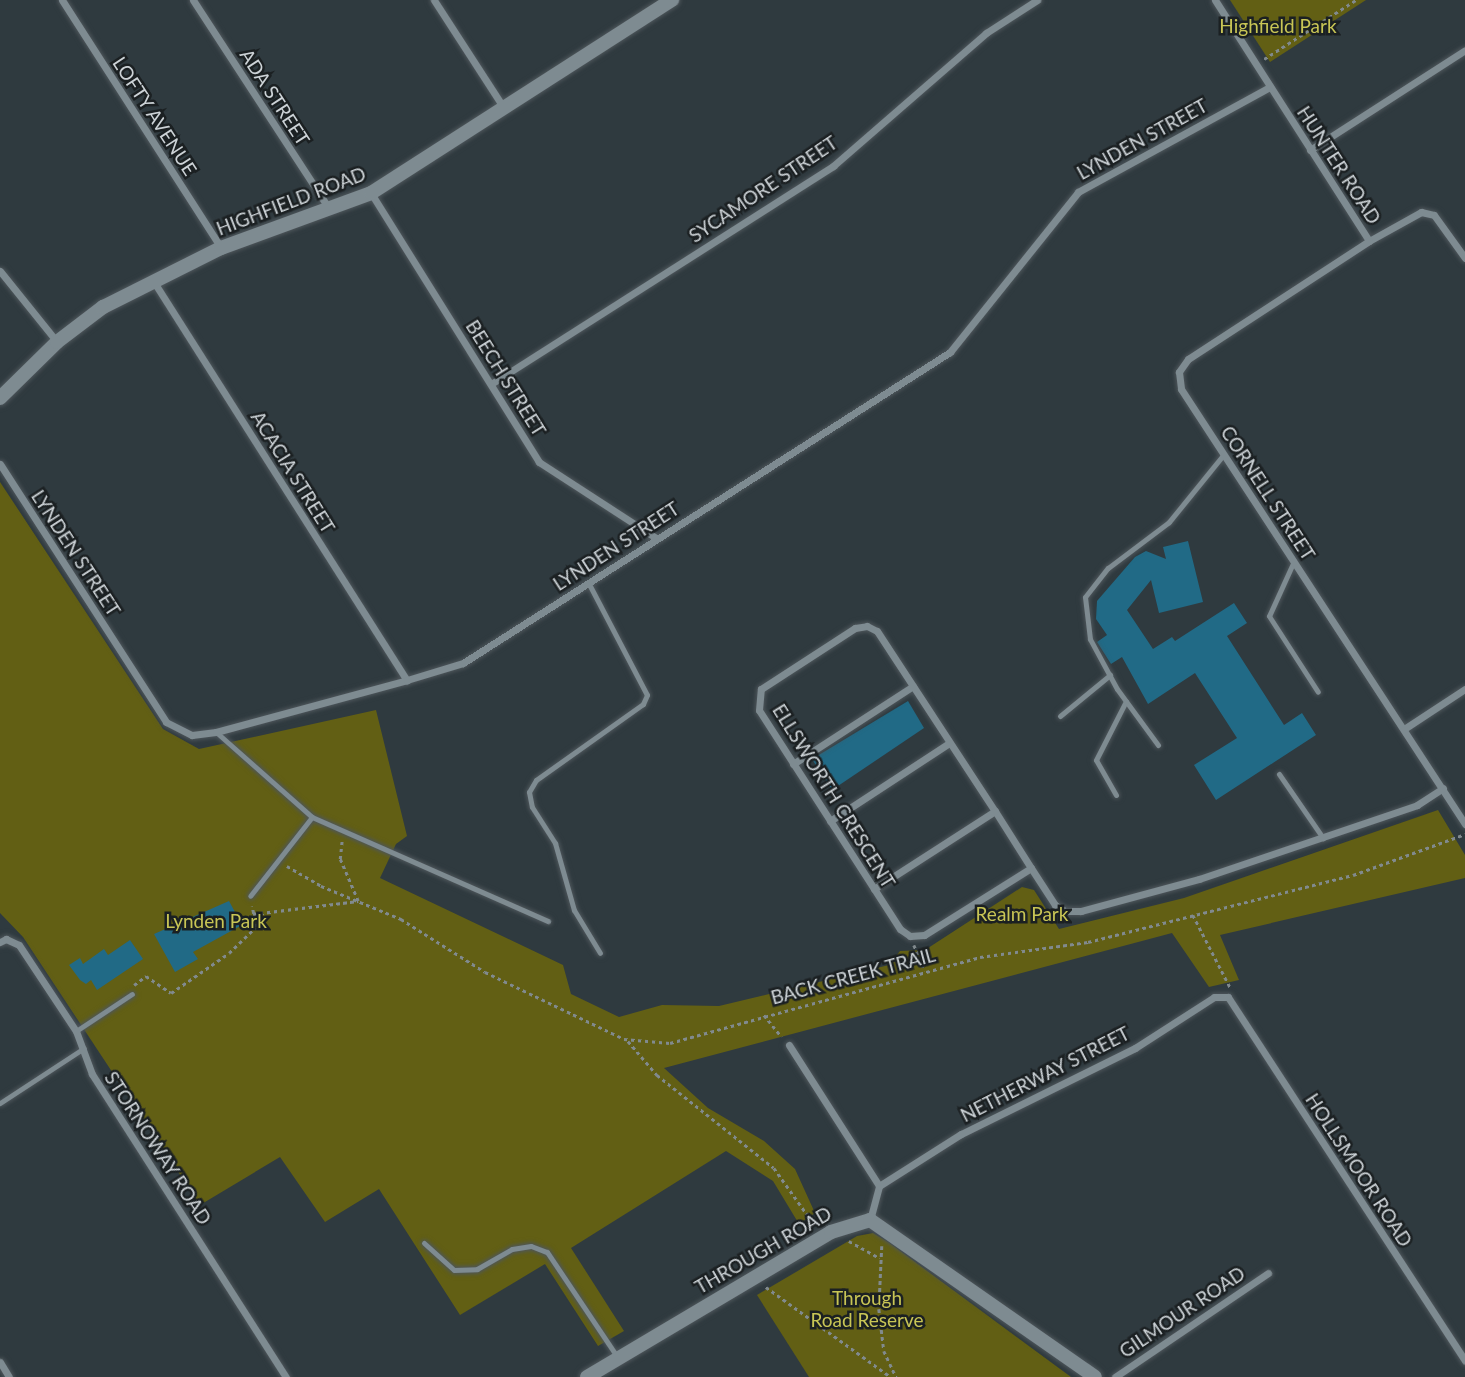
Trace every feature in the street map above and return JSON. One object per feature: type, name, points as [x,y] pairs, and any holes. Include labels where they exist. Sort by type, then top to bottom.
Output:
[{"type":"main road","name":"HIGHFIELD ROAD","points":[[0,398],[57,342],[103,307],[221,248],[371,193],[672,0]]},
{"type":"main road","name":"THROUGH ROAD","points":[[587,1377],[613,1367],[831,1232],[870,1220]]},
{"type":"main road","points":[[870,1220],[885,1226],[1095,1377]]},
{"type":"street","name":"LOFTY AVENUE","points":[[62,0],[221,248]]},
{"type":"street","name":"ADA STREET","points":[[193,0],[330,210]]},
{"type":"street","points":[[434,0],[504,108]]},
{"type":"street","name":"SYCAMORE STREET","points":[[491,384],[833,166],[986,33],[1037,0]]},
{"type":"street","name":"HUNTER ROAD","points":[[1214,0],[1369,241],[1421,212],[1434,215],[1465,258]]},
{"type":"street","points":[[1310,150],[1465,50]]},
{"type":"street","name":"LYNDEN STREET","points":[[0,464],[166,722],[192,734],[216,732],[407,680],[463,663],[950,352],[1078,192],[1270,87]]},
{"type":"street","name":"BEECH STREET","points":[[371,193],[539,462],[656,538]]},
{"type":"street","name":"CORNELL STREET","points":[[1369,241],[1188,359],[1179,372],[1181,389],[1465,824]]},
{"type":"street","points":[[0,271],[57,342]]},
{"type":"street","name":"ACACIA STREET","points":[[153,281],[407,680]]},
{"type":"street","name":"ELLSWORTH CRESCENT","points":[[910,936],[900,929],[759,710],[761,688],[855,628],[867,626],[877,631],[1055,905],[1080,911],[1199,879],[1417,805],[1443,788]]},
{"type":"street","points":[[793,764],[913,686]]},
{"type":"street","points":[[1404,729],[1465,689]]},
{"type":"street","points":[[830,821],[949,743]]},
{"type":"street","points":[[874,889],[995,811]]},
{"type":"street","points":[[910,936],[924,935],[1031,868]]},
{"type":"street","name":"STORNOWAY ROAD","points":[[3,940],[19,945],[76,1031],[92,1074],[286,1377]]},
{"type":"street","name":"NETHERWAY STREET","points":[[879,1186],[961,1134],[1135,1048],[1214,998],[1228,998]]},
{"type":"street","name":"HOLLSMOOR ROAD","points":[[1228,998],[1465,1361]]},
{"type":"street","points":[[789,1045],[879,1186],[870,1220]]},
{"type":"street","name":"GILMOUR ROAD","points":[[1115,1377],[1268,1273]]},
{"type":"street","points":[[0,1363],[9,1377]]},
{"type":"lane","points":[[1158,745],[1126,701],[1090,639],[1085,597],[1108,568],[1169,522],[1224,454]]},
{"type":"lane","points":[[1294,561],[1269,616],[1318,692]]},
{"type":"lane","points":[[589,584],[647,695],[643,704],[536,780],[529,792],[532,807],[555,843],[574,910],[600,953]]},
{"type":"lane","points":[[1060,716],[1110,675]]},
{"type":"lane","points":[[1116,795],[1096,760],[1126,701]]},
{"type":"lane","points":[[216,732],[312,817],[548,921]]},
{"type":"lane","points":[[1279,774],[1323,838]]},
{"type":"lane","points":[[250,896],[312,817]]},
{"type":"lane","points":[[76,1031],[132,994]]},
{"type":"lane","points":[[0,1103],[84,1048]]},
{"type":"lane","points":[[424,1243],[453,1269],[477,1269],[522,1248],[547,1252],[613,1367]]},
{"type":"path","points":[[1255,64],[1356,0]]},
{"type":"path","points":[[253,914],[358,901],[340,859],[342,830]]},
{"type":"path","name":"BACK CREEK TRAIL","points":[[278,861],[401,919],[485,972],[627,1039],[670,1043],[764,1014],[980,957],[1087,942],[1353,875],[1465,834]]},
{"type":"path","points":[[132,994],[134,983],[146,976],[171,993],[229,953],[256,927],[250,896]]},
{"type":"path","points":[[1193,915],[1231,988],[1233,1005]]},
{"type":"path","points":[[910,936],[926,972]]},
{"type":"path","points":[[764,1014],[789,1045]]},
{"type":"path","points":[[627,1039],[656,1075],[774,1168],[806,1213],[831,1232],[880,1258]]},
{"type":"path","points":[[885,1226],[880,1258],[884,1351],[893,1377]]},
{"type":"path","points":[[752,1279],[893,1377]]},
{"type":"green space","name":"Highfield Park","points":[[1230,0],[1366,0],[1270,62]]},
{"type":"green space","name":"Lynden Park","points":[[0,482],[163,729],[199,749],[376,710],[407,836],[396,844],[380,878],[563,965],[571,994],[619,1017],[662,1005],[719,1006],[889,965],[900,951],[925,950],[1022,887],[1034,890],[1059,929],[1184,898],[1438,810],[1465,855],[1465,878],[1220,935],[1239,980],[1209,987],[1172,933],[664,1068],[708,1108],[764,1141],[795,1169],[815,1213],[799,1224],[773,1181],[726,1151],[571,1248],[624,1331],[598,1346],[545,1264],[460,1315],[379,1189],[325,1222],[280,1157],[200,1205],[23,937],[0,913]]},
{"type":"green space","name":"Through Road Reserve","points":[[873,1233],[1071,1377],[809,1377],[757,1295],[857,1236]]},
{"type":"building","points":[[1188,541],[1203,602],[1159,613],[1151,580],[1127,610],[1153,649],[1172,637],[1175,641],[1234,603],[1247,623],[1227,636],[1284,725],[1302,713],[1316,735],[1216,800],[1194,765],[1237,738],[1195,673],[1148,704],[1122,657],[1111,664],[1097,642],[1107,635],[1096,619],[1097,601],[1135,557],[1146,551],[1166,559],[1163,547]]},
{"type":"building","points":[[908,701],[924,728],[832,790],[812,759]]},
{"type":"building","points":[[229,901],[242,925],[193,952],[198,959],[175,972],[154,934]]},
{"type":"building","points":[[130,940],[143,959],[97,990],[91,980],[86,984],[80,980],[69,965],[80,958],[83,964],[104,949],[108,955]]},
{"type":"park label","name":"Realm Park","points":[[1022,914]]}]
